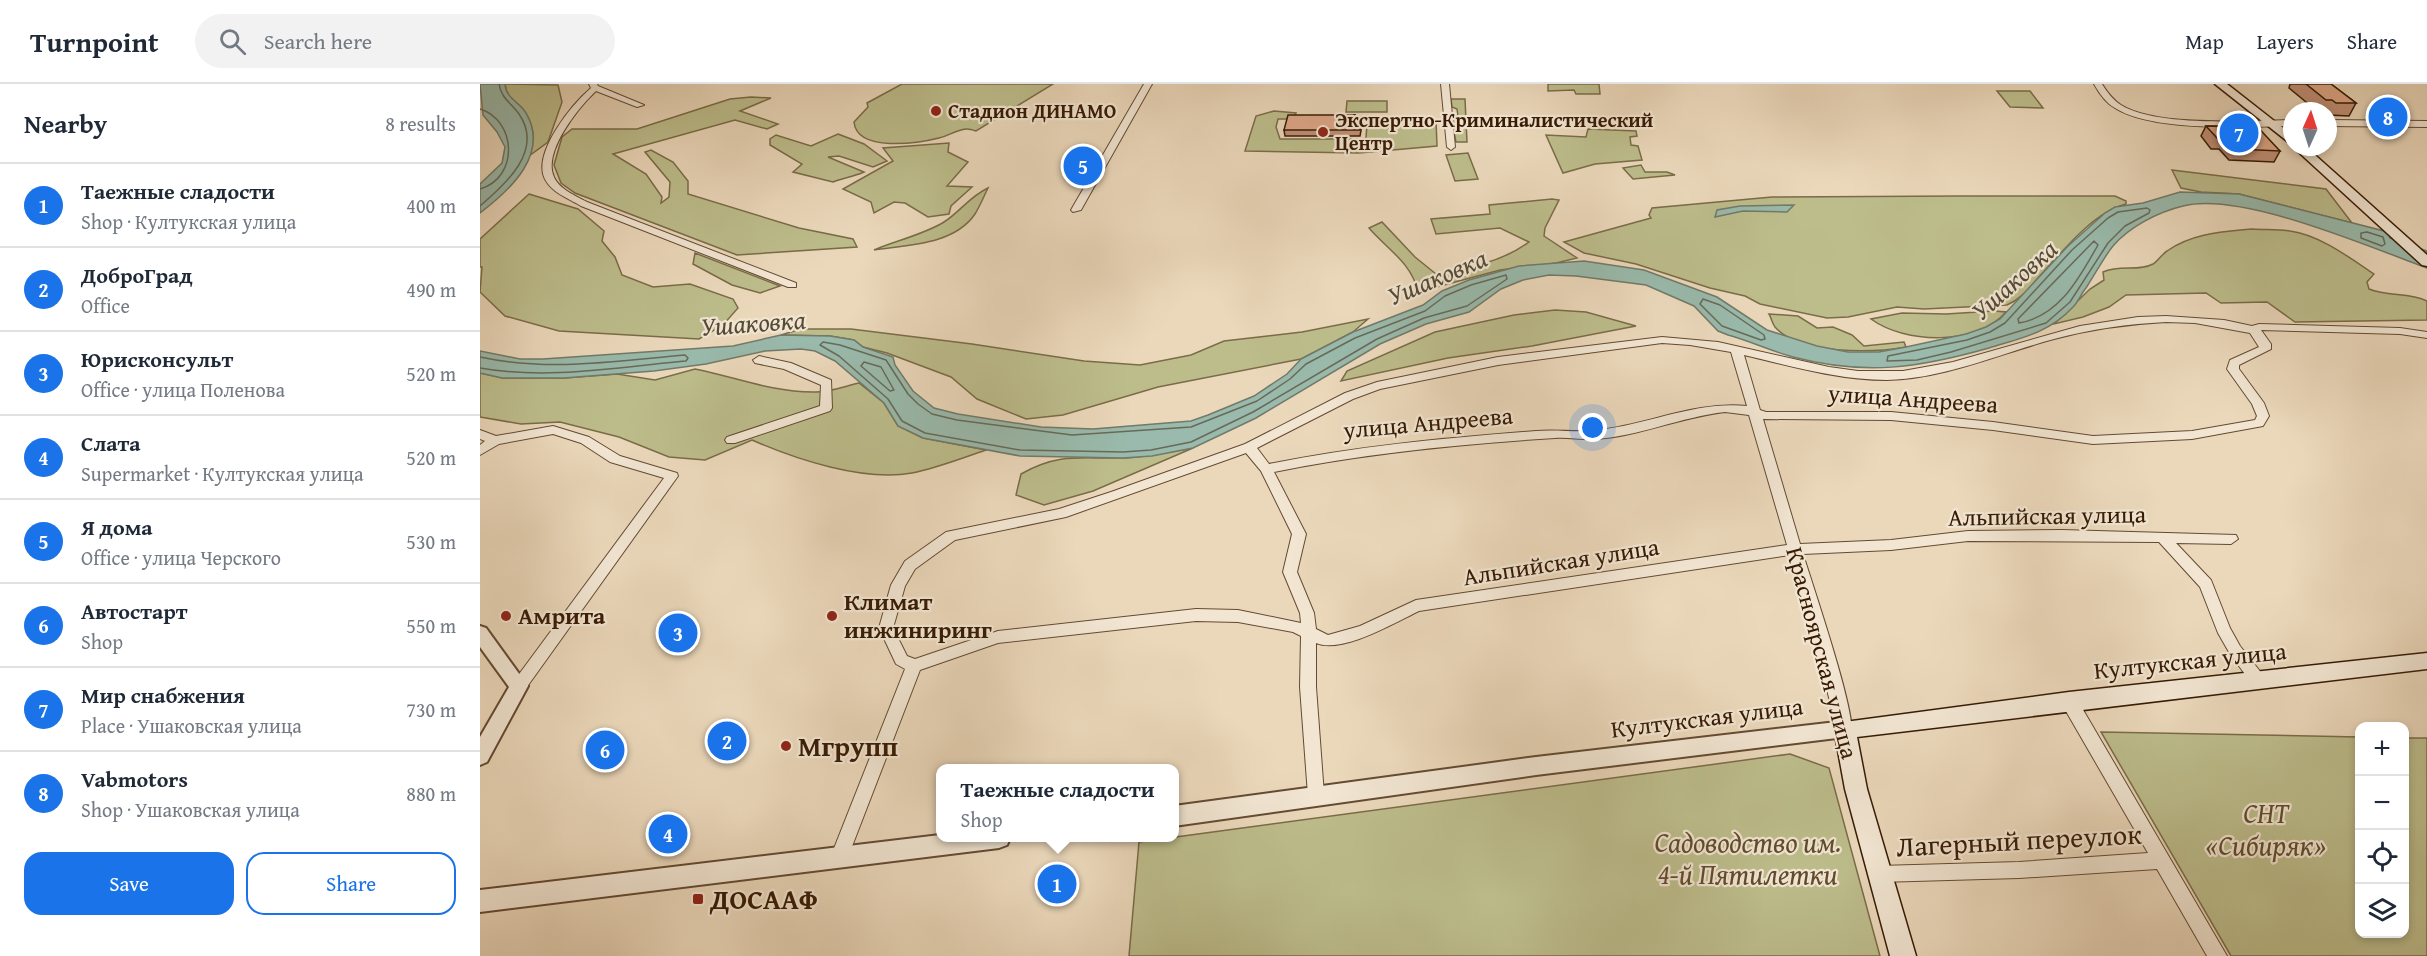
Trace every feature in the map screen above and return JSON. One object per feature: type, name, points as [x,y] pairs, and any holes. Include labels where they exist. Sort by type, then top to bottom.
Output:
[{"type":"main road","points":[[2220,84],[2283,134]]},
{"type":"main road","points":[[2228,84],[2270,123]]},
{"type":"main road","points":[[2309,156],[2427,262]]},
{"type":"main road","name":"Култукская улица","points":[[1845,729],[2069,701],[2427,662]]},
{"type":"main road","name":"Красноярская улица","points":[[1845,729],[1856,789],[1903,956]]},
{"type":"street","points":[[1076,210],[1148,84]]},
{"type":"street","points":[[1445,84],[1451,147]]},
{"type":"street","points":[[2098,84],[2114,104],[2138,114],[2185,120],[2283,123]]},
{"type":"street","points":[[640,105],[594,86],[550,149],[546,161],[547,173],[554,186],[584,204],[792,285]]},
{"type":"street","points":[[2337,123],[2427,124]]},
{"type":"street","name":"улица Андреева","points":[[914,666],[901,660],[886,628],[898,585],[910,565],[951,536],[1061,514],[1249,447],[1363,391],[1498,361],[1662,340],[1684,340],[1853,373],[1884,376],[1908,374],[1989,357],[2063,334],[2149,318],[2193,318],[2223,322],[2254,330],[2265,344],[2265,349],[2234,363],[2234,369],[2258,403],[2263,416],[2259,423],[2218,432],[2093,440],[1934,419],[1892,416],[1766,416],[1754,411],[1697,412],[1597,435],[1554,433],[1323,456],[1266,469]]},
{"type":"street","points":[[2254,330],[2259,327],[2328,328],[2400,331],[2427,335]]},
{"type":"street","name":"Красноярская улица","points":[[1737,352],[1839,699],[1845,729]]},
{"type":"street","points":[[731,440],[826,408],[827,383],[787,366],[759,360]]},
{"type":"street","points":[[480,451],[495,440],[553,430],[585,440],[615,459],[672,476],[519,686],[480,756]]},
{"type":"street","points":[[480,434],[495,440]]},
{"type":"street","points":[[1249,447],[1266,469],[1299,534],[1290,572],[1307,614],[1308,687],[1316,795]]},
{"type":"street","name":"Альпийская улица","points":[[914,666],[998,637],[1196,615],[1238,616],[1296,627],[1327,641],[1364,631],[1416,606],[1795,549],[1891,545],[1968,536],[2062,535],[2231,539]]},
{"type":"street","points":[[2163,538],[2206,584],[2223,629],[2235,650],[2258,680]]},
{"type":"street","points":[[480,633],[519,686]]},
{"type":"street","points":[[840,856],[914,666]]},
{"type":"street","points":[[2069,701],[2218,956]]},
{"type":"street","name":"Култукская улица","points":[[1179,815],[1536,766],[1845,729]]},
{"type":"street","points":[[480,901],[957,842]]},
{"type":"street","name":"Лагерный переулок","points":[[1880,874],[2019,870],[2162,860]]},
{"type":"green space","points":[[505,84],[558,85],[562,102],[548,142],[529,156],[533,141],[529,120],[507,93]]},
{"type":"green space","name":"Стадион ДИНАМО","points":[[902,84],[1053,84],[976,131],[964,129],[939,138],[890,144],[866,138],[858,132],[854,122],[868,107],[867,103]]},
{"type":"green space","points":[[1548,84],[1599,84],[1600,94],[1576,94],[1574,90],[1548,91]]},
{"type":"green space","points":[[1997,91],[2030,91],[2043,108],[2010,107]]},
{"type":"green space","points":[[771,98],[740,111],[778,124],[767,129],[735,120],[613,154],[646,174],[662,197],[661,203],[669,197],[670,182],[645,152],[651,150],[673,162],[688,181],[688,194],[799,228],[853,239],[857,247],[737,255],[575,193],[561,183],[554,165],[562,137],[572,129],[637,129],[730,99]]},
{"type":"green space","points":[[1451,99],[1465,99],[1467,142],[1456,142],[1451,118],[1458,116],[1457,109],[1452,107]]},
{"type":"green space","points":[[1347,101],[1387,101],[1387,112],[1346,112]]},
{"type":"green space","points":[[1274,111],[1296,113],[1294,119],[1278,119],[1276,127],[1280,139],[1364,139],[1367,124],[1436,120],[1437,146],[1359,153],[1245,151],[1256,116]]},
{"type":"green space","points":[[1588,129],[1636,131],[1637,136],[1630,137],[1631,145],[1638,146],[1642,160],[1595,164],[1563,173],[1546,135],[1586,137]]},
{"type":"green space","points":[[838,134],[864,144],[887,161],[873,167],[839,156],[828,157],[864,172],[833,182],[793,172],[802,164],[770,145],[770,139],[776,135],[811,146]]},
{"type":"green space","points":[[949,143],[948,152],[968,162],[947,186],[972,187],[951,206],[949,214],[928,217],[905,203],[894,202],[874,213],[871,202],[843,189],[893,161],[883,148]]},
{"type":"green space","points":[[1468,153],[1478,179],[1455,181],[1446,155]]},
{"type":"green space","points":[[1641,165],[1645,172],[1667,172],[1675,175],[1633,179],[1623,168]]},
{"type":"green space","points":[[2172,170],[2326,189],[2352,223],[2239,194],[2201,192],[2181,188]]},
{"type":"green space","points":[[988,188],[975,214],[955,232],[929,242],[874,250],[936,226],[950,218]]},
{"type":"green space","points":[[529,194],[578,209],[604,231],[602,241],[615,257],[622,275],[653,287],[690,284],[733,299],[738,308],[723,325],[699,339],[559,331],[505,316],[480,292],[482,267],[480,267],[480,239]]},
{"type":"green space","points":[[2115,196],[2126,201],[2126,204],[2114,208],[2090,224],[2024,293],[2007,305],[1924,309],[1897,307],[1848,317],[1827,318],[1760,304],[1745,296],[1710,288],[1636,264],[1584,253],[1564,242],[1651,218],[1649,215],[1652,208],[1772,197]]},
{"type":"green space","points":[[1559,200],[1545,228],[1544,236],[1577,258],[1500,270],[1418,292],[1405,265],[1369,228],[1382,222],[1415,257],[1436,274],[1473,267],[1508,255],[1529,242],[1500,228],[1436,234],[1431,219],[1490,214],[1489,205]]},
{"type":"green space","points":[[2252,229],[2301,233],[2323,242],[2374,274],[2367,282],[2369,289],[2413,296],[2427,301],[2427,320],[2295,322],[2267,302],[2221,303],[2206,293],[2126,295],[2109,307],[2083,317],[2054,324],[2090,289],[2104,280],[2103,272],[2116,268],[2147,266],[2155,263],[2165,252],[2177,245],[2197,237]]},
{"type":"green space","points":[[695,253],[780,286],[760,293],[732,285],[693,264]]},
{"type":"green space","points":[[1555,310],[1586,312],[1636,326],[1532,346],[1448,358],[1341,381],[1347,371],[1435,332],[1514,315]]},
{"type":"green space","points":[[2006,312],[1993,323],[1977,331],[1940,338],[1902,333],[1871,319],[1902,313],[1946,314]]},
{"type":"green space","points":[[1769,314],[1798,316],[1817,328],[1833,327],[1852,335],[1864,346],[1904,342],[1906,347],[1856,351],[1801,343],[1786,336],[1775,327]]},
{"type":"green space","points":[[1368,319],[1353,332],[1301,359],[1158,387],[1063,415],[1026,419],[977,399],[951,377],[887,353],[863,347],[854,340],[830,336],[781,335],[801,329],[851,329],[1084,361],[1140,365],[1191,355],[1224,341],[1302,332]]},
{"type":"green space","points":[[695,369],[783,390],[819,392],[859,383],[884,403],[898,426],[923,438],[986,450],[912,473],[873,474],[830,467],[752,440],[705,460],[669,457],[619,437],[560,422],[521,424],[480,417],[480,373],[503,378],[564,378],[617,374],[655,380]]},
{"type":"green space","points":[[1193,448],[1093,491],[1044,505],[1016,495],[1021,474],[1048,462],[1071,458],[1124,458]]},
{"type":"green space","name":"СНТ «Сибиряк»","points":[[2101,732],[2355,737],[2355,938],[2409,938],[2409,738],[2427,738],[2427,956],[2231,956]]},
{"type":"green space","name":"Садоводство им. 4-й Пятилетки","points":[[1790,754],[1829,768],[1880,956],[1129,956],[1139,842],[1179,842],[1179,837]]},
{"type":"water","points":[[480,84],[505,84],[508,93],[526,113],[532,128],[533,143],[530,157],[514,182],[480,213],[480,184],[502,163],[505,147],[497,132],[483,115]]},
{"type":"water","name":"Ушаковка","points":[[2180,192],[2239,194],[2388,232],[2390,238],[2427,251],[2427,268],[2340,235],[2270,213],[2208,203],[2183,206],[2145,221],[2120,239],[2106,256],[2075,305],[2064,316],[2044,329],[2012,341],[1939,361],[1868,368],[1819,363],[1793,357],[1728,335],[1718,331],[1694,306],[1646,285],[1549,275],[1523,280],[1501,289],[1469,312],[1426,324],[1380,344],[1256,418],[1193,448],[1152,456],[1123,458],[1020,456],[923,438],[898,426],[884,403],[835,361],[815,351],[801,349],[765,351],[706,364],[654,371],[564,378],[502,378],[480,373],[480,351],[520,359],[543,359],[733,346],[781,335],[830,336],[854,340],[863,347],[893,357],[895,365],[913,391],[934,408],[958,414],[1041,427],[1093,429],[1191,421],[1254,396],[1287,374],[1301,359],[1353,332],[1423,305],[1442,291],[1469,280],[1519,266],[1584,261],[1644,270],[1717,297],[1767,330],[1817,346],[1848,352],[1879,352],[1966,334],[1986,327],[2000,319],[2068,246],[2105,213],[2115,207],[2143,203]]},
{"type":"water","points":[[1794,205],[1787,212],[1743,211],[1715,217],[1717,210],[1740,206]]},
{"type":"building","points":[[2306,84],[2331,84],[2356,103],[2337,103],[2326,100]]},
{"type":"building","points":[[1288,115],[1355,115],[1354,119],[1361,119],[1360,130],[1284,130]]},
{"type":"building","points":[[2225,119],[2250,119],[2280,151],[2235,149],[2225,138],[2217,138],[2206,126],[2232,127]]},
{"type":"place","name":"Стадион ДИНАМО","points":[[936,111]]},
{"type":"place","name":"Vabmotors","points":[[2388,117]]},
{"type":"place","name":"Экспертно-Криминалистический Центр","points":[[1323,132]]},
{"type":"place","name":"Мир снабжения","points":[[2239,133]]},
{"type":"place","name":"Я дома","points":[[1083,166]]},
{"type":"place","name":"Амрита","points":[[506,616]]},
{"type":"place","name":"Климат инжиниринг","points":[[832,616]]},
{"type":"place","name":"Юрисконсульт","points":[[678,633]]},
{"type":"place","name":"ДоброГрад","points":[[727,741]]},
{"type":"place","name":"Мгрупп","points":[[786,746]]},
{"type":"place","name":"Автостарт","points":[[605,750]]},
{"type":"place","name":"Слата","points":[[668,834]]},
{"type":"place","name":"Таежные сладости","points":[[1057,884]]},
{"type":"place","name":"ДОСААФ","points":[[698,899]]}]
